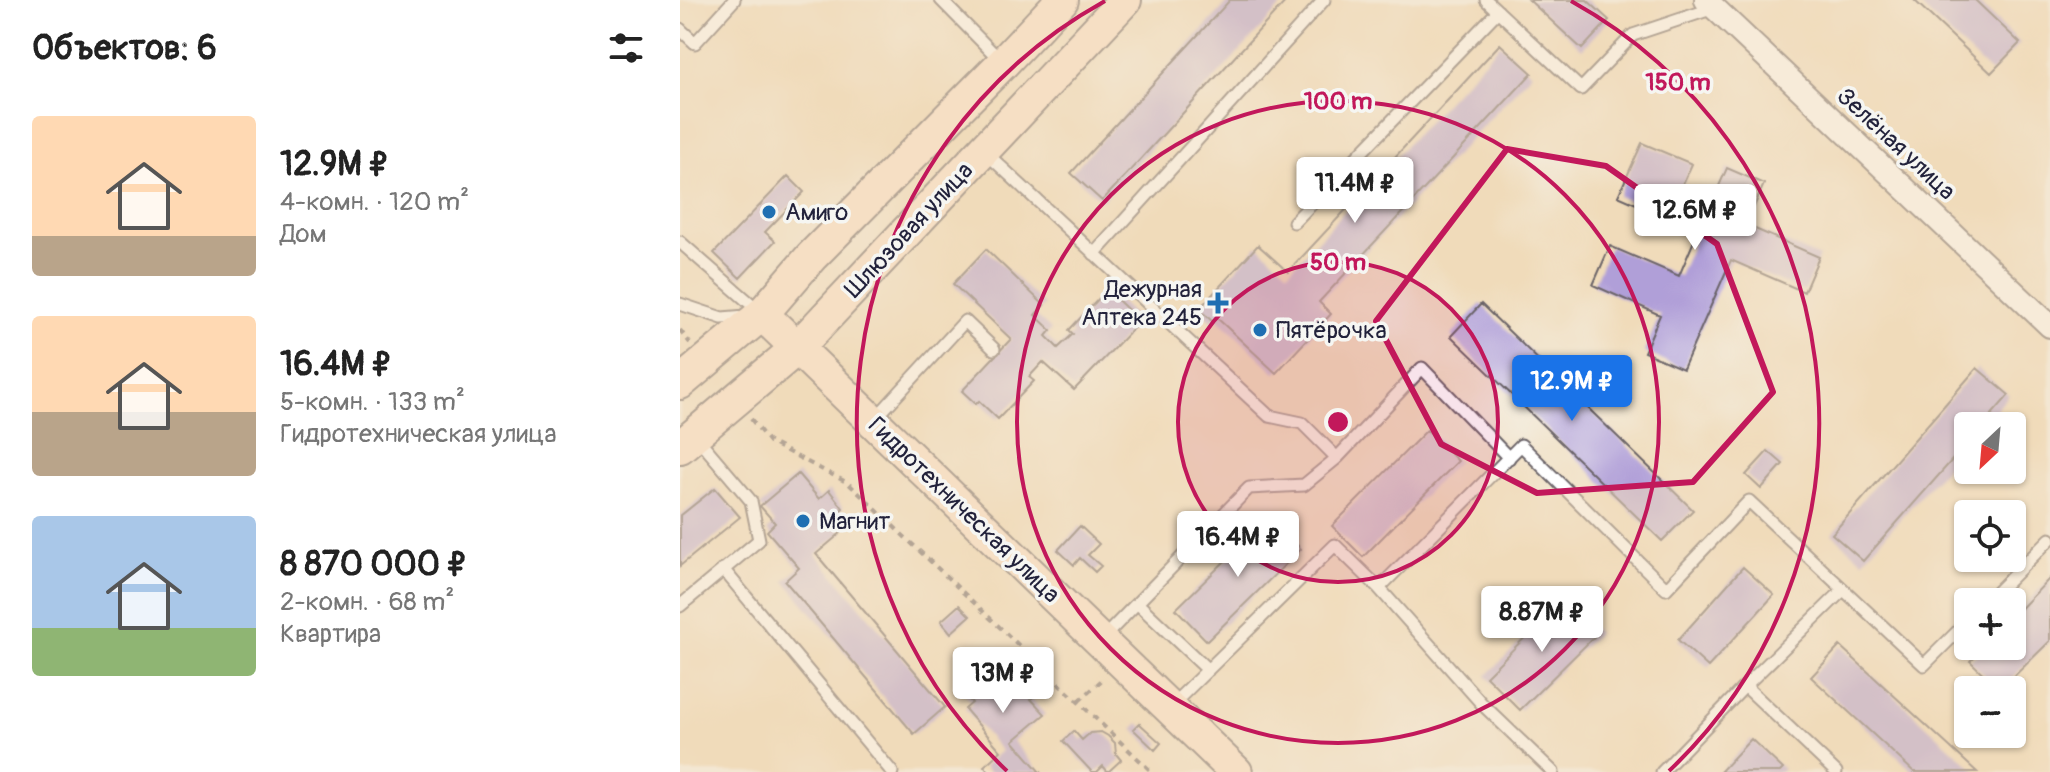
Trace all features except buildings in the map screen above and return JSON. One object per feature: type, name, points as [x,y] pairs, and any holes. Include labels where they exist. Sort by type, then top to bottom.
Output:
[{"type":"main road","name":"Шлюзовая улица","points":[[680,383],[762,314],[811,257],[1062,0]]},
{"type":"main road","name":"Шлюзовая улица","points":[[687,441],[796,349],[1125,0]]},
{"type":"main road","name":"Гидротехническая улица","points":[[762,314],[1236,772]]},
{"type":"street","name":"Зелёная улица","points":[[1710,4],[2050,326]]},
{"type":"lane","points":[[680,29],[695,43],[734,0]]},
{"type":"lane","points":[[941,0],[1003,63]]},
{"type":"lane","points":[[1094,254],[1324,0]]},
{"type":"lane","points":[[1486,0],[1581,89],[1633,35],[1710,4]]},
{"type":"lane","points":[[1294,222],[1498,11]]},
{"type":"lane","points":[[983,151],[1269,416],[1302,423],[1337,458]]},
{"type":"lane","points":[[680,242],[762,314]]},
{"type":"lane","points":[[680,304],[722,318],[762,314]]},
{"type":"lane","points":[[872,422],[965,321],[994,349]]},
{"type":"lane","points":[[1100,641],[1249,488],[1304,485],[1337,458],[1422,368],[1509,458]]},
{"type":"lane","points":[[680,606],[759,540],[751,501],[687,441]]},
{"type":"lane","points":[[1379,588],[1521,445],[1666,589],[1749,501],[1924,665],[1954,635]]},
{"type":"lane","points":[[2001,588],[2050,539]]},
{"type":"lane","points":[[1169,708],[1335,545],[1379,588],[1482,704],[1553,772]]},
{"type":"lane","points":[[723,569],[892,772]]},
{"type":"lane","points":[[1662,772],[1843,590]]},
{"type":"lane","points":[[1137,603],[1208,670]]},
{"type":"lane","points":[[1745,686],[1836,772]]},
{"type":"path","points":[[680,330],[705,362]]},
{"type":"path","points":[[737,399],[769,442],[848,483],[1152,772]]},
{"type":"highlighted area","points":[[1507,149],[1606,166],[1717,244],[1773,392],[1693,482],[1537,493],[1441,444],[1376,321]]},
{"type":"place","name":"Амиго","points":[[769,212]]},
{"type":"place","name":"Дежурная Аптека 245","points":[[1218,303]]},
{"type":"place","name":"Пятёрочка","points":[[1260,330]]},
{"type":"place","name":"Магнит","points":[[803,521]]}]
